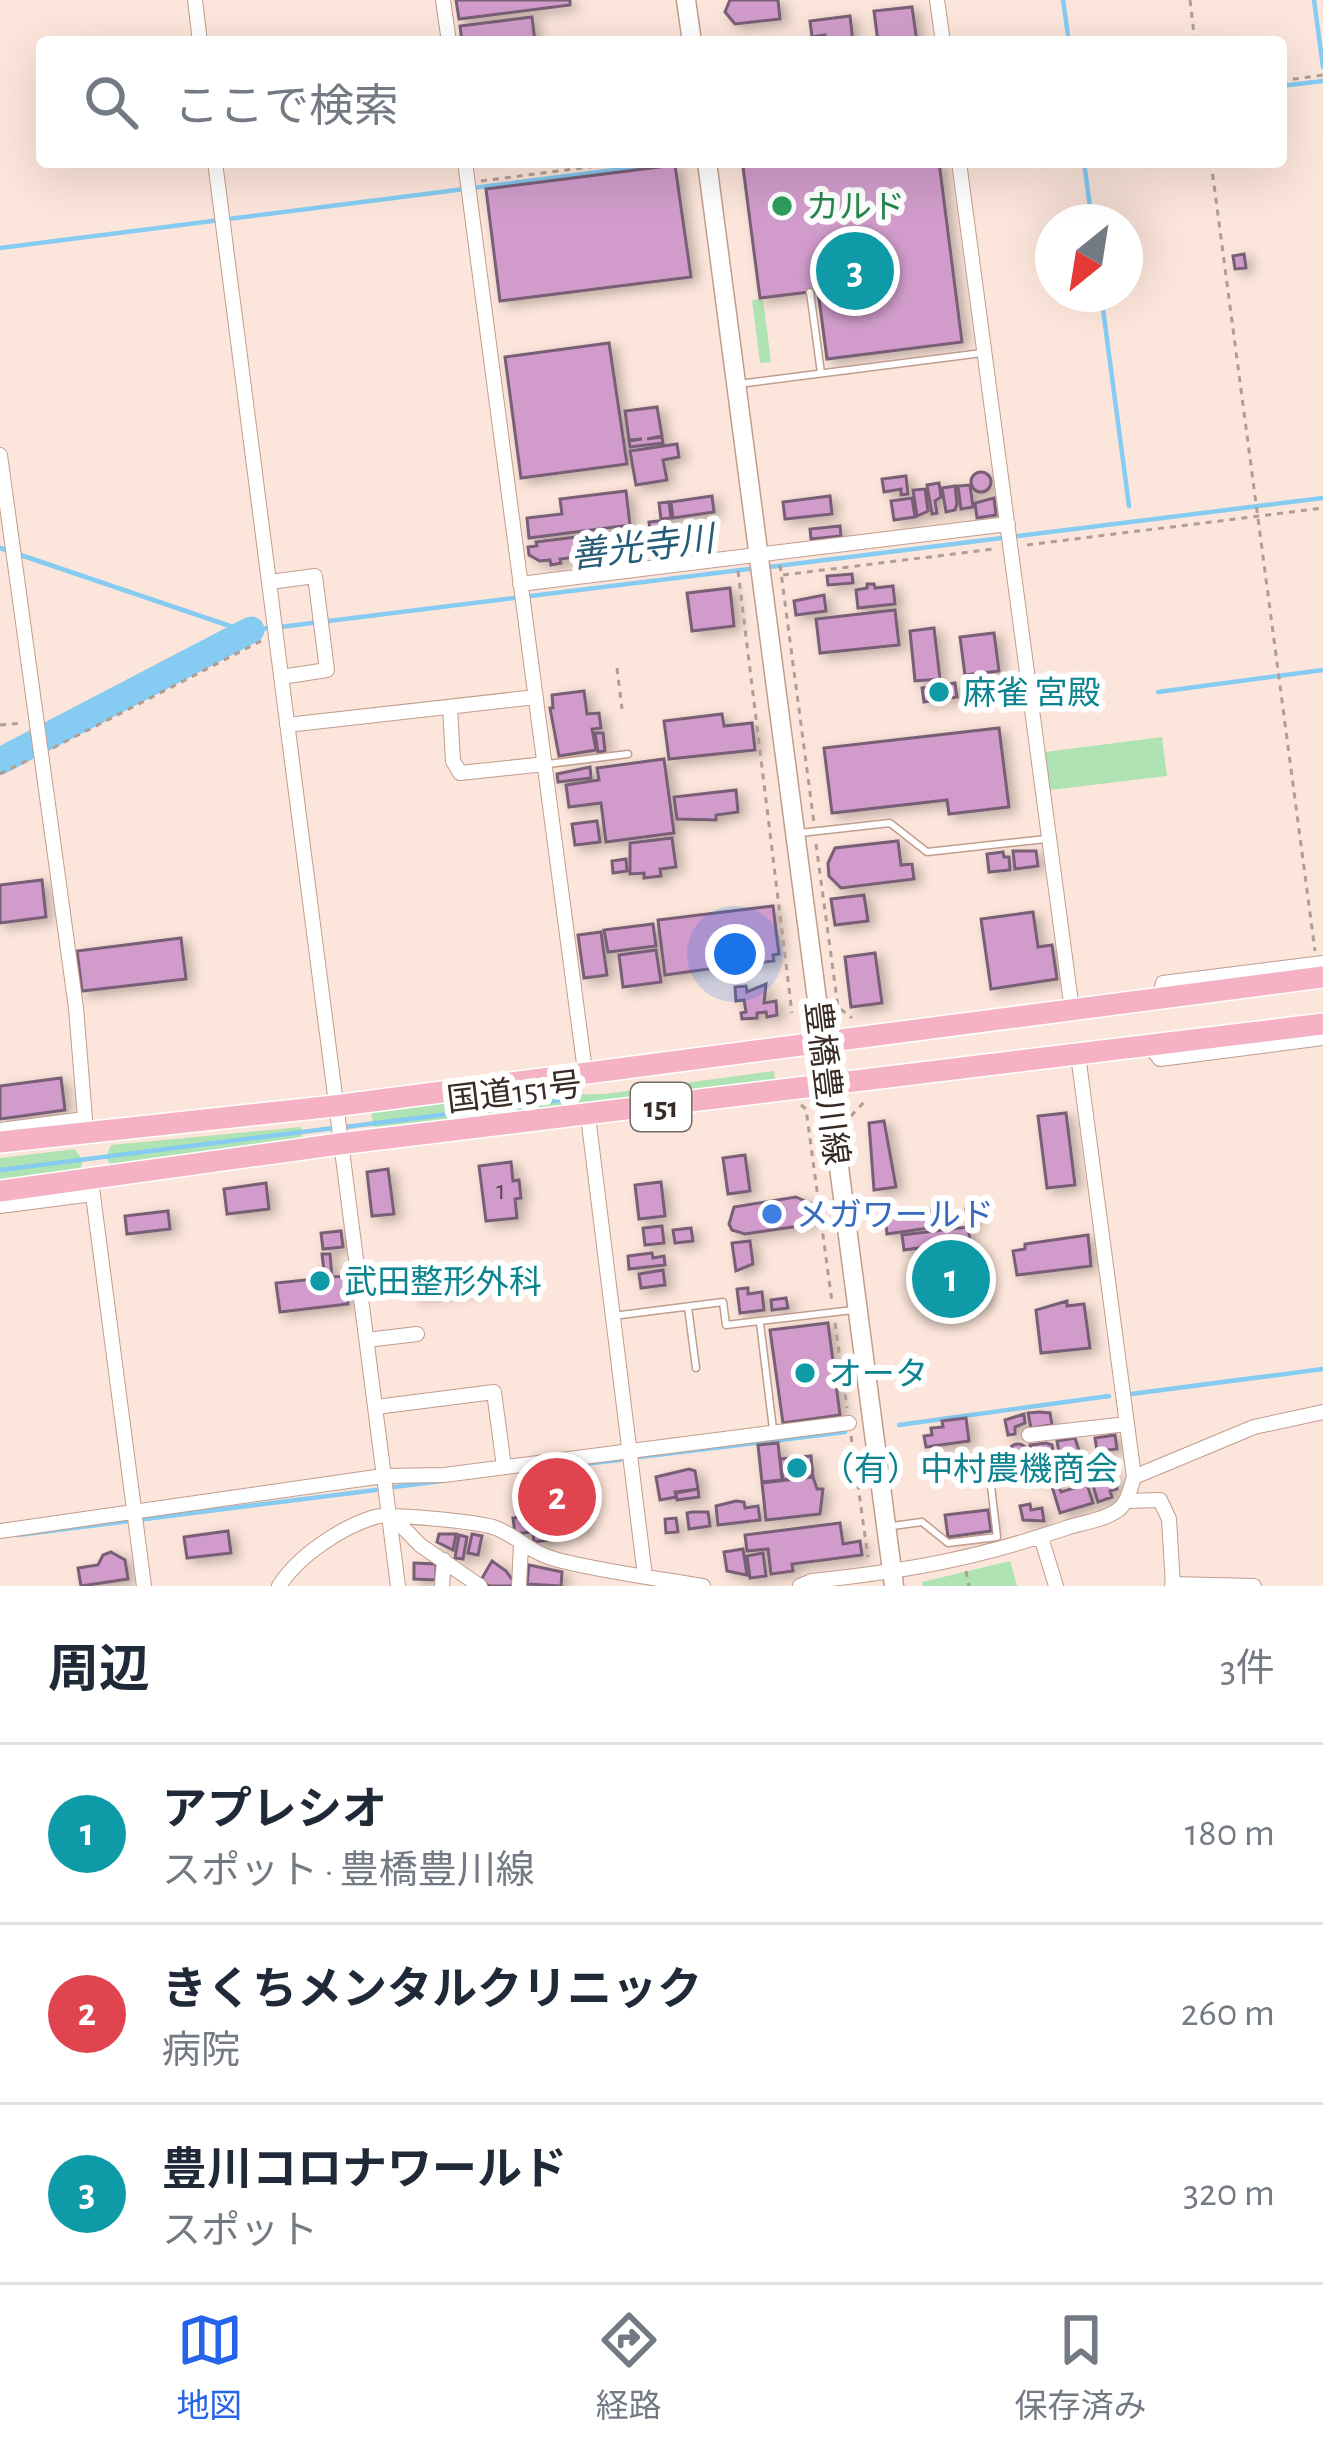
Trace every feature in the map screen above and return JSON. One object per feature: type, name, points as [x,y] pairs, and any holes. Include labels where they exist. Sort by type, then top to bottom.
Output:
[{"type":"highway","name":"国道151号","points":[[0,1142],[86,1125],[334,1106],[1159,999],[1321,968]]},
{"type":"highway","name":"国道151号","points":[[0,1191],[92,1187],[339,1144],[1323,1024]]},
{"type":"main road","points":[[686,0],[691,36]]},
{"type":"main road","name":"豊橋豊川線","points":[[708,168],[805,833],[821,1040],[893,1579]]},
{"type":"street","points":[[195,0],[199,36]]},
{"type":"street","points":[[443,0],[448,36]]},
{"type":"street","points":[[938,0],[942,36]]},
{"type":"street","points":[[216,168],[398,1586]]},
{"type":"street","points":[[466,168],[585,1071]]},
{"type":"street","points":[[960,168],[1072,1010]]},
{"type":"street","points":[[0,455],[76,1008],[86,1125],[0,1130]]},
{"type":"street","points":[[522,595],[1009,537]]},
{"type":"street","points":[[270,582],[315,576],[327,670],[281,677]]},
{"type":"street","points":[[287,725],[536,697]]},
{"type":"street","points":[[450,706],[453,761],[460,772],[545,764]]},
{"type":"street","points":[[1150,1046],[1160,1059],[1323,1037]]},
{"type":"street","points":[[808,1584],[893,1579],[980,1557],[1117,1511],[1126,1502],[1134,1478],[1078,1055]]},
{"type":"street","points":[[588,1116],[644,1576]]},
{"type":"street","points":[[0,1206],[92,1187],[144,1586]]},
{"type":"street","points":[[367,1340],[417,1334]]},
{"type":"street","points":[[376,1407],[494,1392],[504,1467]]},
{"type":"street","points":[[1134,1478],[1254,1427],[1323,1412]]},
{"type":"street","points":[[0,1531],[383,1476],[444,1475],[849,1423]]},
{"type":"street","points":[[1030,1435],[1126,1424]]},
{"type":"street","points":[[1126,1502],[1160,1500],[1168,1519],[1173,1585],[1254,1586]]},
{"type":"street","points":[[391,1515],[420,1544],[480,1586]]},
{"type":"street","points":[[279,1586],[305,1557],[370,1519],[391,1515],[476,1523],[610,1578],[644,1576],[703,1586]]},
{"type":"street","points":[[1041,1537],[1056,1586]]},
{"type":"street","points":[[519,1586],[521,1545]]},
{"type":"street","points":[[442,1586],[444,1560]]},
{"type":"lane","points":[[810,292],[821,373]]},
{"type":"lane","points":[[736,384],[985,352]]},
{"type":"lane","points":[[545,764],[628,754]]},
{"type":"lane","points":[[805,833],[890,823],[927,852],[1049,838]]},
{"type":"lane","points":[[612,1316],[723,1302],[726,1325],[857,1309]]},
{"type":"lane","points":[[688,1307],[696,1368]]},
{"type":"lane","points":[[760,1322],[774,1432]]},
{"type":"lane","points":[[886,1527],[922,1522],[948,1543],[997,1537],[991,1486]]},
{"type":"path","points":[[1190,0],[1194,36]]},
{"type":"path","points":[[1287,80],[1323,75]]},
{"type":"path","points":[[468,186],[588,168]]},
{"type":"path","points":[[1212,168],[1321,968]]},
{"type":"path","points":[[838,1007],[805,833],[768,568],[1009,537],[1323,508]]},
{"type":"path","points":[[739,578],[792,1013]]},
{"type":"path","points":[[0,774],[37,740],[247,646],[277,641]]},
{"type":"path","points":[[617,668],[622,710]]},
{"type":"path","points":[[0,725],[37,740]]},
{"type":"path","points":[[806,1109],[869,1565]]},
{"type":"path","points":[[965,1569],[969,1586]]},
{"type":"green space","points":[[763,299],[771,362],[760,363],[752,300]]},
{"type":"green space","points":[[1162,737],[1167,776],[1050,790],[1045,752]]},
{"type":"green space","points":[[774,1071],[776,1085],[374,1127],[371,1113],[484,1096],[604,1094]]},
{"type":"green space","points":[[301,1127],[303,1144],[113,1170],[106,1157],[111,1145]]},
{"type":"green space","points":[[75,1149],[83,1161],[78,1175],[0,1185],[0,1158]]},
{"type":"green space","points":[[1010,1561],[1017,1586],[923,1586],[922,1582]]},
{"type":"building","points":[[456,0],[570,0],[570,5],[459,19]]},
{"type":"building","points":[[730,0],[778,0],[780,19],[735,24],[725,12]]},
{"type":"building","points":[[912,7],[916,36],[877,36],[874,11]]},
{"type":"building","points":[[850,16],[852,36],[812,36],[810,21]]},
{"type":"building","points":[[532,17],[534,36],[461,36],[460,26]]},
{"type":"building","points":[[675,168],[691,277],[500,301],[486,189]]},
{"type":"building","points":[[743,168],[940,168],[962,342],[827,359],[818,291],[760,298]]},
{"type":"building","points":[[1244,254],[1246,268],[1235,269],[1233,256]]},
{"type":"building","points":[[609,343],[627,464],[521,478],[505,357]]},
{"type":"building","points":[[657,407],[662,436],[647,439],[662,437],[663,443],[630,447],[629,441],[642,439],[629,440],[625,411]]},
{"type":"building","points":[[677,444],[679,457],[663,460],[667,480],[636,485],[630,451]]},
{"type":"building","points":[[981,472],[991,482],[981,492],[971,482]]},
{"type":"building","points":[[906,476],[908,494],[901,495],[901,489],[884,492],[882,479]]},
{"type":"building","points":[[939,483],[941,497],[935,501],[937,513],[932,514],[927,485]]},
{"type":"building","points":[[970,485],[973,507],[961,509],[958,486]]},
{"type":"building","points":[[955,486],[955,510],[946,512],[942,488]]},
{"type":"building","points":[[925,489],[928,511],[917,516],[913,490]]},
{"type":"building","points":[[626,491],[630,525],[529,538],[527,518],[562,514],[560,499]]},
{"type":"building","points":[[712,496],[714,512],[673,518],[671,502]]},
{"type":"building","points":[[830,496],[832,514],[785,519],[783,502]]},
{"type":"building","points":[[912,498],[915,517],[894,520],[891,501]]},
{"type":"building","points":[[994,498],[996,515],[977,518],[975,503]]},
{"type":"building","points":[[669,502],[671,518],[661,519],[659,503]]},
{"type":"building","points":[[667,520],[672,552],[653,554],[649,522]]},
{"type":"building","points":[[840,526],[841,536],[811,539],[810,529]]},
{"type":"building","points":[[632,530],[635,550],[626,555],[560,559],[561,563],[551,565],[550,560],[529,555],[528,547],[537,546],[536,542]]},
{"type":"building","points":[[852,574],[853,583],[828,585],[827,576]]},
{"type":"building","points":[[867,584],[893,586],[895,604],[858,608],[856,590]]},
{"type":"building","points":[[730,588],[734,626],[692,631],[687,593]]},
{"type":"building","points":[[824,595],[826,611],[796,615],[794,601]]},
{"type":"building","points":[[895,610],[899,645],[820,653],[816,619]]},
{"type":"building","points":[[934,628],[940,679],[915,681],[910,631]]},
{"type":"building","points":[[994,633],[999,671],[965,675],[960,637]]},
{"type":"building","name":"麻雀 宮殿","points":[[955,683],[957,697],[924,702],[922,688]]},
{"type":"building","points":[[584,691],[587,714],[599,713],[601,728],[592,729],[596,750],[559,756],[552,695]]},
{"type":"building","points":[[722,714],[724,726],[752,723],[755,750],[669,759],[664,721]]},
{"type":"building","points":[[999,728],[1009,807],[949,814],[947,800],[832,813],[824,748]]},
{"type":"building","points":[[595,733],[603,733],[605,751],[598,752]]},
{"type":"building","points":[[664,759],[674,833],[606,842],[601,803],[569,807],[566,785],[599,780],[597,768]]},
{"type":"building","points":[[590,767],[591,778],[558,782],[557,774]]},
{"type":"building","points":[[736,790],[738,812],[716,815],[716,820],[677,819],[674,797]]},
{"type":"building","points":[[597,821],[600,842],[575,845],[572,824]]},
{"type":"building","points":[[672,838],[676,867],[660,869],[661,876],[630,874],[630,843]]},
{"type":"building","points":[[898,841],[901,865],[912,864],[914,879],[841,888],[829,876],[828,863],[835,848]]},
{"type":"building","points":[[1013,851],[1036,851],[1038,866],[1015,869]]},
{"type":"building","points":[[1003,852],[1009,857],[1010,870],[989,872],[987,854]]},
{"type":"building","points":[[626,859],[627,871],[613,873],[612,861]]},
{"type":"building","points":[[42,880],[46,917],[0,923],[0,885]]},
{"type":"building","points":[[864,895],[868,921],[835,925],[831,899]]},
{"type":"building","points":[[773,906],[779,954],[773,955],[774,961],[739,965],[740,972],[724,974],[723,967],[665,975],[658,920]]},
{"type":"building","points":[[1033,912],[1038,947],[1052,945],[1057,979],[991,989],[981,919]]},
{"type":"building","points":[[653,924],[656,946],[608,952],[604,930]]},
{"type":"building","points":[[601,932],[607,975],[584,978],[578,935]]},
{"type":"building","points":[[181,938],[186,979],[82,991],[77,951]]},
{"type":"building","points":[[656,950],[661,982],[623,987],[619,955]]},
{"type":"building","points":[[875,953],[882,1003],[851,1007],[845,957]]},
{"type":"building","points":[[766,984],[764,1003],[776,1001],[777,1015],[757,1013],[757,1018],[742,1019],[744,1000],[736,1001],[735,987],[746,986],[747,992]]},
{"type":"building","points":[[61,1078],[65,1110],[0,1119],[0,1086]]},
{"type":"building","points":[[1066,1113],[1075,1185],[1047,1188],[1038,1116]]},
{"type":"building","points":[[884,1121],[896,1187],[874,1190],[869,1123]]},
{"type":"building","points":[[745,1155],[750,1191],[728,1194],[723,1158]]},
{"type":"building","points":[[511,1162],[521,1198],[515,1199],[517,1218],[486,1221],[479,1166]]},
{"type":"building","points":[[388,1169],[394,1214],[372,1216],[367,1172]]},
{"type":"building","points":[[661,1182],[665,1216],[639,1219],[635,1185]]},
{"type":"building","points":[[266,1183],[269,1209],[227,1214],[224,1189]]},
{"type":"building","name":"メガワールド","points":[[796,1197],[812,1204],[814,1216],[806,1225],[745,1234],[729,1224],[734,1207]]},
{"type":"building","points":[[974,1208],[976,1225],[969,1226],[966,1209]]},
{"type":"building","points":[[168,1211],[170,1229],[127,1234],[125,1216]]},
{"type":"building","points":[[932,1211],[936,1227],[887,1234],[885,1217]]},
{"type":"building","points":[[662,1226],[664,1243],[645,1245],[643,1228]]},
{"type":"building","points":[[968,1227],[970,1241],[904,1250],[902,1235]]},
{"type":"building","points":[[691,1228],[693,1241],[675,1243],[673,1230]]},
{"type":"building","points":[[341,1231],[343,1247],[323,1249],[321,1233]]},
{"type":"building","points":[[1088,1235],[1091,1266],[1017,1275],[1013,1251],[1025,1249],[1025,1244]]},
{"type":"building","points":[[750,1241],[753,1264],[736,1271],[732,1243]]},
{"type":"building","points":[[977,1249],[984,1302],[924,1310],[917,1257]]},
{"type":"building","points":[[652,1253],[653,1258],[664,1256],[665,1265],[629,1269],[628,1256]]},
{"type":"building","name":"武田整形外科","points":[[322,1254],[330,1254],[332,1277],[344,1276],[348,1304],[280,1312],[276,1283],[316,1279],[315,1272],[324,1271]]},
{"type":"building","points":[[478,1267],[480,1288],[415,1296],[416,1273]]},
{"type":"building","points":[[663,1270],[665,1285],[641,1288],[639,1274]]},
{"type":"building","points":[[748,1288],[748,1294],[762,1292],[764,1310],[740,1313],[737,1289]]},
{"type":"building","points":[[786,1298],[788,1308],[772,1310],[771,1300]]},
{"type":"building","points":[[1067,1301],[1067,1306],[1084,1304],[1090,1348],[1041,1353],[1036,1310]]},
{"type":"building","name":"オータ","points":[[828,1323],[840,1415],[783,1423],[770,1330]]},
{"type":"building","points":[[1028,1413],[1050,1413],[1052,1425],[1031,1428]]},
{"type":"building","points":[[1024,1414],[1025,1423],[1008,1435],[1005,1420]]},
{"type":"building","points":[[966,1418],[969,1441],[926,1447],[924,1436],[932,1435],[931,1428],[943,1427],[942,1421]]},
{"type":"building","points":[[1115,1435],[1117,1449],[1097,1451],[1095,1438]]},
{"type":"building","points":[[1075,1438],[1080,1454],[1060,1457],[1057,1441]]},
{"type":"building","points":[[778,1443],[782,1480],[762,1482],[758,1445]]},
{"type":"building","points":[[1018,1444],[1028,1454],[1018,1464],[1008,1454]]},
{"type":"building","points":[[1030,1445],[1052,1445],[1054,1458],[1033,1461]]},
{"type":"building","name":"（有）中村農機商会","points":[[811,1456],[813,1476],[783,1480],[780,1459]]},
{"type":"building","points":[[1053,1460],[1054,1467],[1060,1466],[1058,1478],[1027,1478],[1025,1468]]},
{"type":"building","points":[[577,1470],[584,1528],[549,1533],[546,1508],[536,1510],[531,1476]]},
{"type":"building","points":[[695,1471],[698,1489],[660,1500],[656,1477]]},
{"type":"building","points":[[1116,1474],[1112,1497],[1098,1502],[1091,1479]]},
{"type":"building","points":[[813,1477],[817,1489],[823,1489],[820,1514],[766,1520],[762,1483]]},
{"type":"building","points":[[1057,1482],[1061,1492],[1087,1484],[1093,1503],[1060,1513],[1051,1483]]},
{"type":"building","points":[[698,1489],[699,1497],[677,1500],[676,1493]]},
{"type":"building","points":[[744,1502],[745,1508],[758,1506],[760,1520],[718,1525],[716,1506]]},
{"type":"building","points":[[1030,1504],[1031,1510],[1042,1508],[1044,1521],[1023,1520],[1020,1506]]},
{"type":"building","points":[[988,1510],[991,1531],[948,1537],[945,1515]]},
{"type":"building","points":[[708,1512],[710,1526],[689,1529],[687,1513]]},
{"type":"building","points":[[545,1514],[549,1540],[534,1542],[531,1517]]},
{"type":"building","points":[[529,1516],[531,1532],[515,1534],[513,1518]]},
{"type":"building","points":[[676,1518],[678,1532],[666,1533],[665,1519]]},
{"type":"building","points":[[840,1523],[843,1544],[860,1541],[862,1555],[792,1564],[793,1571],[771,1574],[768,1549],[747,1551],[745,1535]]},
{"type":"building","points":[[228,1531],[231,1553],[187,1558],[184,1537]]},
{"type":"building","points":[[439,1534],[456,1534],[453,1550],[437,1542]]},
{"type":"building","points":[[472,1534],[482,1536],[478,1555],[468,1553]]},
{"type":"building","points":[[459,1535],[467,1537],[463,1559],[455,1558]]},
{"type":"building","points":[[743,1549],[747,1575],[727,1571],[724,1552]]},
{"type":"building","points":[[111,1552],[125,1560],[128,1579],[81,1586],[78,1568],[98,1565]]},
{"type":"building","points":[[763,1553],[766,1576],[750,1578],[747,1556]]},
{"type":"building","points":[[492,1561],[506,1571],[514,1582],[511,1586],[489,1586],[481,1580]]},
{"type":"building","points":[[414,1563],[436,1564],[436,1580],[414,1579]]},
{"type":"building","points":[[529,1565],[562,1572],[561,1586],[527,1584]]},
{"type":"waterway","points":[[1063,0],[1068,36]]},
{"type":"waterway","points":[[1314,0],[1323,67]]},
{"type":"waterway","points":[[1287,85],[1323,81]]},
{"type":"waterway","points":[[0,248],[631,168]]},
{"type":"waterway","points":[[1085,168],[1090,204]]},
{"type":"waterway","points":[[1103,312],[1129,506]]},
{"type":"waterway","name":"善光寺川","points":[[769,567],[1323,498]]},
{"type":"waterway","points":[[0,548],[230,626],[269,628]]},
{"type":"waterway","name":"善光寺川","points":[[280,627],[757,568]]},
{"type":"waterway","name":"善光寺川","points":[[0,761],[251,630]]},
{"type":"waterway","points":[[1158,692],[1323,670]]},
{"type":"waterway","points":[[345,1127],[569,1099]]},
{"type":"waterway","points":[[0,1170],[334,1128]]},
{"type":"waterway","points":[[1131,1394],[1323,1369]]},
{"type":"waterway","points":[[899,1425],[1109,1396]]},
{"type":"waterway","points":[[640,1457],[845,1432]]},
{"type":"waterway","points":[[548,1468],[620,1460]]},
{"type":"waterway","points":[[394,1487],[442,1481]]},
{"type":"waterway","points":[[18,1535],[376,1490]]},
{"type":"place","name":"カルド","points":[[782,206]]},
{"type":"place","name":"豊川コロナワールド","points":[[855,271]]},
{"type":"place","name":"麻雀 宮殿","points":[[939,692]]},
{"type":"place","name":"メガワールド","points":[[772,1214]]},
{"type":"place","name":"アプレシオ","points":[[951,1279]]},
{"type":"place","name":"武田整形外科","points":[[320,1281]]},
{"type":"place","name":"オータ","points":[[805,1373]]},
{"type":"place","name":"（有）中村農機商会","points":[[797,1468]]},
{"type":"place","name":"きくちメンタルクリニック","points":[[557,1497]]}]
